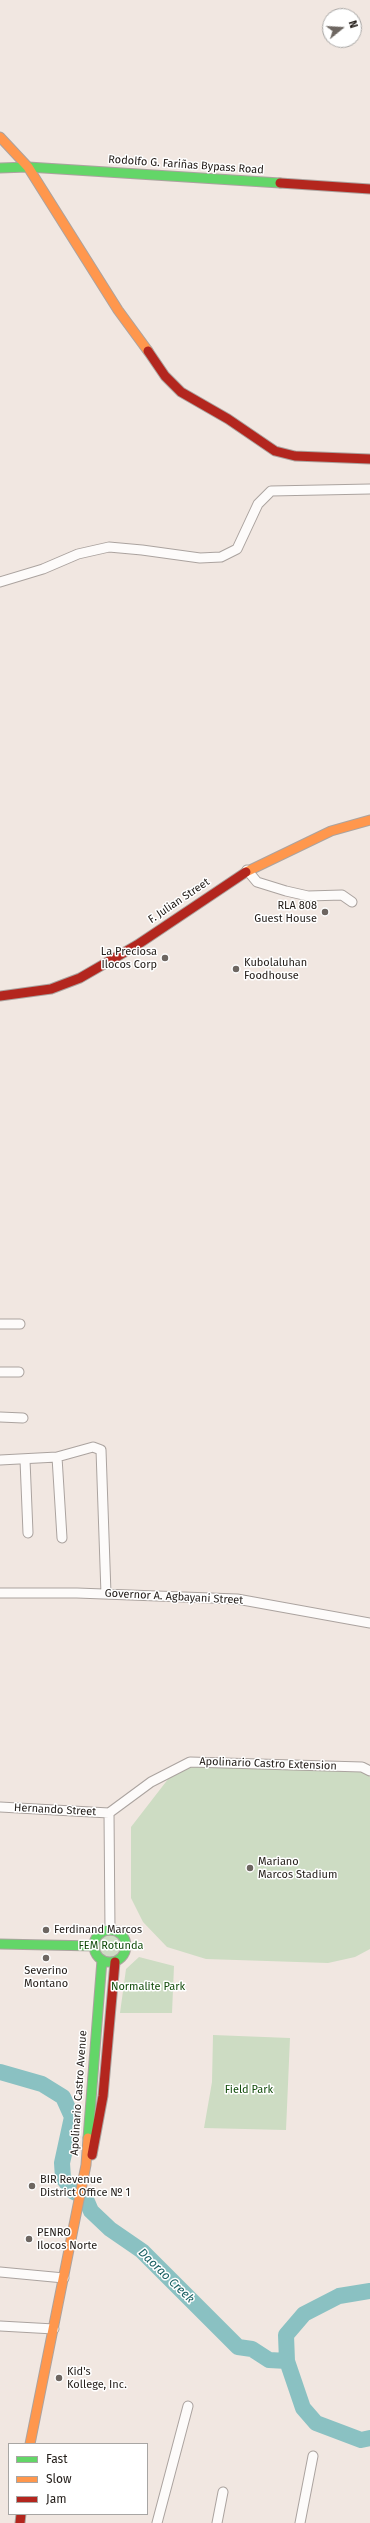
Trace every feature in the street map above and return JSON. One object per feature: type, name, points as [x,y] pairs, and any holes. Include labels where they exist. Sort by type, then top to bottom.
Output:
[{"type":"main road","points":[[0,137],[28,167],[129,327],[165,376],[182,392],[228,419],[275,451],[295,456],[370,459]]},
{"type":"main road","name":"Rodolfo G. Fariñas Bypass Road","points":[[0,168],[28,167],[370,188]]},
{"type":"main road","name":"F. Julian Street","points":[[0,996],[51,989],[80,978],[137,945],[247,870],[281,852],[331,831],[370,820]]},
{"type":"main road","points":[[110,1930],[119,1932],[126,1944],[122,1957],[115,1962],[102,1960],[96,1954],[94,1946],[101,1933],[110,1930]]},
{"type":"main road","points":[[0,1944],[94,1946]]},
{"type":"main road","name":"Apolinario Castro Avenue","points":[[86,2164],[102,1960]]},
{"type":"main road","name":"Apolinario Castro Avenue","points":[[86,2164],[94,2152],[98,2128],[115,1962]]},
{"type":"main road","points":[[30,2443],[64,2278],[77,2201],[86,2164]]},
{"type":"street","points":[[0,582],[42,569],[78,554],[109,547],[200,558],[220,557],[237,549],[258,504],[271,491],[370,489]]},
{"type":"street","points":[[247,870],[257,882],[286,891],[308,896],[342,895],[352,902]]},
{"type":"street","points":[[0,1324],[20,1324]]},
{"type":"street","points":[[0,1372],[19,1372]]},
{"type":"street","points":[[0,1418],[23,1418]]},
{"type":"street","points":[[0,1460],[25,1460],[57,1456],[93,1447],[101,1450],[103,1456],[106,1594]]},
{"type":"street","points":[[57,1456],[62,1538]]},
{"type":"street","points":[[25,1460],[28,1533]]},
{"type":"street","name":"Governor A. Agbayani Street","points":[[0,1594],[106,1594],[237,1599],[370,1623]]},
{"type":"street","name":"Apolinario Castro Extension","points":[[109,1813],[151,1782],[190,1762],[362,1767],[370,1771]]},
{"type":"street","name":"Hernando Street","points":[[0,1807],[109,1813]]},
{"type":"street","points":[[109,1813],[110,1930]]},
{"type":"street","points":[[0,2272],[64,2278]]},
{"type":"street","points":[[0,2326],[54,2329]]},
{"type":"street","points":[[157,2523],[188,2406]]},
{"type":"street","points":[[300,2523],[313,2456]]},
{"type":"street","points":[[217,2523],[223,2492]]},
{"type":"green space","name":"Mariano Marcos Stadium","points":[[191,1766],[357,1769],[370,1777],[370,1949],[355,1957],[328,1963],[206,1959],[167,1947],[143,1922],[131,1898],[131,1827],[172,1774]]},
{"type":"green space","name":"FEM Rotunda","points":[[111,1933],[120,1937],[124,1946],[120,1955],[111,1959],[102,1955],[98,1946],[102,1937]]},
{"type":"green space","name":"Normalite Park","points":[[139,1957],[174,1966],[172,2013],[120,2013],[126,1969]]},
{"type":"green space","name":"Field Park","points":[[213,2035],[290,2038],[286,2130],[204,2128],[212,2082]]},
{"type":"waterway","name":"Daorao Creek","points":[[0,2072],[42,2084],[63,2097],[72,2117],[62,2163],[63,2178],[74,2192],[85,2197],[91,2211],[110,2229],[142,2251],[238,2347],[252,2349],[269,2360],[287,2361]]},
{"type":"waterway","name":"Daorao Creek","points":[[370,2291],[339,2296],[304,2314],[286,2335],[287,2361],[303,2408],[316,2423],[361,2440],[370,2438]]},
{"type":"traffic: fast","points":[[0,168],[28,167],[280,183]]},
{"type":"traffic: fast","points":[[107,1930],[113,1930],[123,1937],[126,1946],[125,1952],[119,1959],[113,1962],[107,1962],[97,1955],[94,1949],[94,1943],[101,1933],[107,1930]]},
{"type":"traffic: fast","points":[[0,1944],[94,1946]]},
{"type":"traffic: fast","points":[[88,2138],[102,1960]]},
{"type":"traffic: slow","points":[[0,137],[28,167],[118,310],[148,351]]},
{"type":"traffic: slow","points":[[246,872],[331,831],[370,820]]},
{"type":"traffic: slow","points":[[30,2443],[86,2165],[88,2138]]},
{"type":"traffic: jam","points":[[280,183],[370,189]]},
{"type":"traffic: jam","points":[[148,351],[165,376],[181,392],[228,419],[275,451],[295,456],[370,459]]},
{"type":"traffic: jam","points":[[0,996],[51,989],[80,978],[137,945],[246,872]]},
{"type":"traffic: jam","points":[[92,2155],[103,2096],[115,1962]]},
{"type":"traffic: jam","points":[[20,2523],[21,2515]]},
{"type":"place","name":"RLA 808 Guest House","points":[[325,912]]},
{"type":"place","name":"La Preciosa Ilocos Corp","points":[[165,958]]},
{"type":"place","name":"Kubolaluhan Foodhouse","points":[[236,969]]},
{"type":"place","name":"Mariano Marcos Stadium","points":[[250,1868]]},
{"type":"place","name":"Ferdinand Marcos","points":[[46,1930]]},
{"type":"place","name":"Severino Montano","points":[[46,1958]]},
{"type":"place","name":"BIR Revenue District Office № 1","points":[[32,2186]]},
{"type":"place","name":"PENRO Ilocos Norte","points":[[29,2239]]},
{"type":"place","name":"Kid's Kollege, Inc.","points":[[59,2378]]}]
